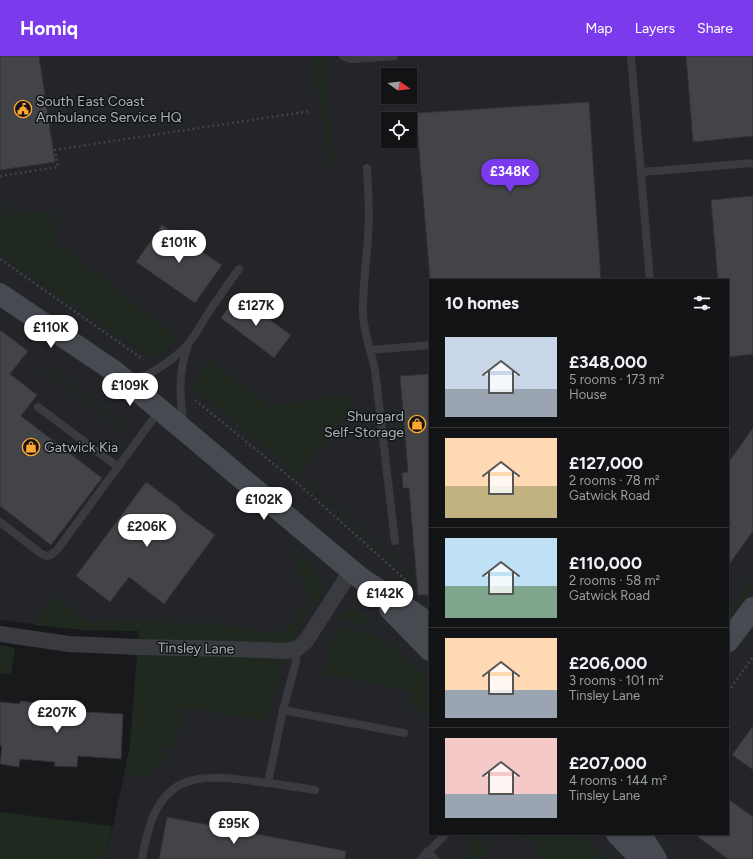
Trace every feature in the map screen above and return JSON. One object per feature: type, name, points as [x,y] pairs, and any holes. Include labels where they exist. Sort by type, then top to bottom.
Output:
[{"type":"street","points":[[0,294],[122,378],[355,574],[429,649]]},
{"type":"street","points":[[355,574],[429,623]]},
{"type":"street","points":[[297,648],[303,645],[355,574]]},
{"type":"street","points":[[731,639],[753,608]]},
{"type":"street","name":"Tinsley Lane","points":[[0,634],[54,642],[102,646],[287,651],[297,648]]},
{"type":"street","points":[[618,835],[641,859]]},
{"type":"street","points":[[641,835],[656,859]]},
{"type":"lane","points":[[343,56],[350,59],[355,59],[394,56]]},
{"type":"lane","points":[[631,56],[650,279]]},
{"type":"lane","points":[[641,172],[753,163]]},
{"type":"lane","points":[[367,168],[369,221],[363,291],[364,331],[375,370],[395,541]]},
{"type":"lane","points":[[186,432],[180,388],[181,368],[185,353],[189,343],[239,268]]},
{"type":"lane","points":[[122,378],[142,377],[178,354],[189,343]]},
{"type":"lane","points":[[370,350],[429,345]]},
{"type":"lane","points":[[38,407],[118,467]]},
{"type":"lane","points":[[0,522],[40,553],[46,556],[51,555],[57,550],[160,410]]},
{"type":"lane","points":[[268,783],[283,710],[296,662],[297,648]]},
{"type":"lane","points":[[283,710],[404,733]]},
{"type":"lane","points":[[142,859],[152,818],[164,799],[182,784],[194,780],[210,778],[242,780],[315,790]]},
{"type":"lane","points":[[421,859],[445,835]]},
{"type":"lane","points":[[427,852],[435,859]]},
{"type":"path","points":[[0,176],[58,167],[55,150],[311,110]]},
{"type":"path","points":[[0,259],[156,369]]},
{"type":"path","points":[[180,388],[302,487],[409,582]]},
{"type":"path","points":[[729,691],[753,657]]},
{"type":"shaded area","points":[[0,56],[753,56],[753,859],[106,859],[130,746],[139,631],[85,630],[0,620]]},
{"type":"shaded area","points":[[313,56],[323,56],[335,165],[329,165]]},
{"type":"shaded area","points":[[0,195],[3,216],[49,210],[55,242],[178,337],[167,350],[159,355],[149,354],[143,351],[35,280],[0,254]]},
{"type":"shaded area","points":[[210,360],[269,406],[350,395],[351,411],[298,474],[423,586],[422,588],[281,462],[191,386]]},
{"type":"shaded area","points":[[46,366],[127,428],[125,430],[44,368]]},
{"type":"shaded area","points":[[290,549],[311,567],[321,578],[324,588],[320,596],[313,604],[288,550]]},
{"type":"shaded area","points":[[753,578],[753,587],[729,621],[729,611]]},
{"type":"shaded area","points":[[53,597],[89,622],[220,623],[273,635],[283,631],[307,603],[309,608],[287,651],[265,721],[182,707],[175,747],[164,746],[162,766],[153,765],[151,776],[124,774],[130,746],[139,631],[85,630],[33,625]]},
{"type":"shaded area","points":[[351,610],[358,611],[378,627],[337,618]]},
{"type":"shaded area","points":[[340,627],[367,634],[384,643],[400,654],[429,679],[429,716],[411,707],[413,692],[323,673],[329,648]]},
{"type":"shaded area","points":[[0,645],[15,648],[11,675],[0,673]]},
{"type":"shaded area","points":[[0,812],[112,826],[106,859],[0,859]]},
{"type":"shaded area","points":[[476,835],[479,844],[486,846],[487,842],[494,839],[494,835],[497,835],[487,859],[470,859],[467,849],[471,839]]},
{"type":"shaded area","points":[[518,835],[582,835],[605,859],[540,859],[541,856],[535,852],[539,844]]},
{"type":"building","name":"South East Coast Ambulance Service HQ","points":[[0,56],[39,56],[55,162],[0,170]]},
{"type":"building","points":[[686,56],[753,56],[753,136],[693,142]]},
{"type":"building","points":[[589,102],[601,279],[430,279],[417,113]]},
{"type":"building","points":[[753,196],[753,354],[729,357],[729,279],[718,279],[711,200]]},
{"type":"building","points":[[162,225],[222,265],[195,303],[136,262]]},
{"type":"building","points":[[237,296],[291,335],[274,358],[221,318]]},
{"type":"building","name":"Gatwick Kia","points":[[0,330],[28,351],[10,374],[37,395],[21,416],[102,478],[51,545],[0,506]]},
{"type":"building","name":"Shurgard Self-Storage","points":[[429,374],[429,595],[418,595],[409,488],[403,488],[402,473],[408,472],[400,376]]},
{"type":"building","points":[[753,428],[753,531],[729,565],[729,462]]},
{"type":"building","points":[[146,482],[215,535],[164,604],[129,577],[110,602],[76,576]]},
{"type":"building","points":[[20,701],[68,707],[67,711],[123,714],[121,759],[78,756],[77,767],[54,766],[55,762],[20,759],[19,767],[0,764],[2,746],[0,746],[0,702],[20,704]]},
{"type":"building","points":[[753,726],[753,770],[732,755]]},
{"type":"building","points":[[729,800],[753,817],[753,859],[728,859],[695,835],[729,835]]},
{"type":"building","points":[[167,817],[346,851],[345,859],[159,859]]},
{"type":"place","name":"South East Coast Ambulance Service HQ","points":[[23,109]]},
{"type":"place","name":"Shurgard Self-Storage","points":[[417,424]]},
{"type":"place","name":"Gatwick Kia","points":[[31,447]]}]
